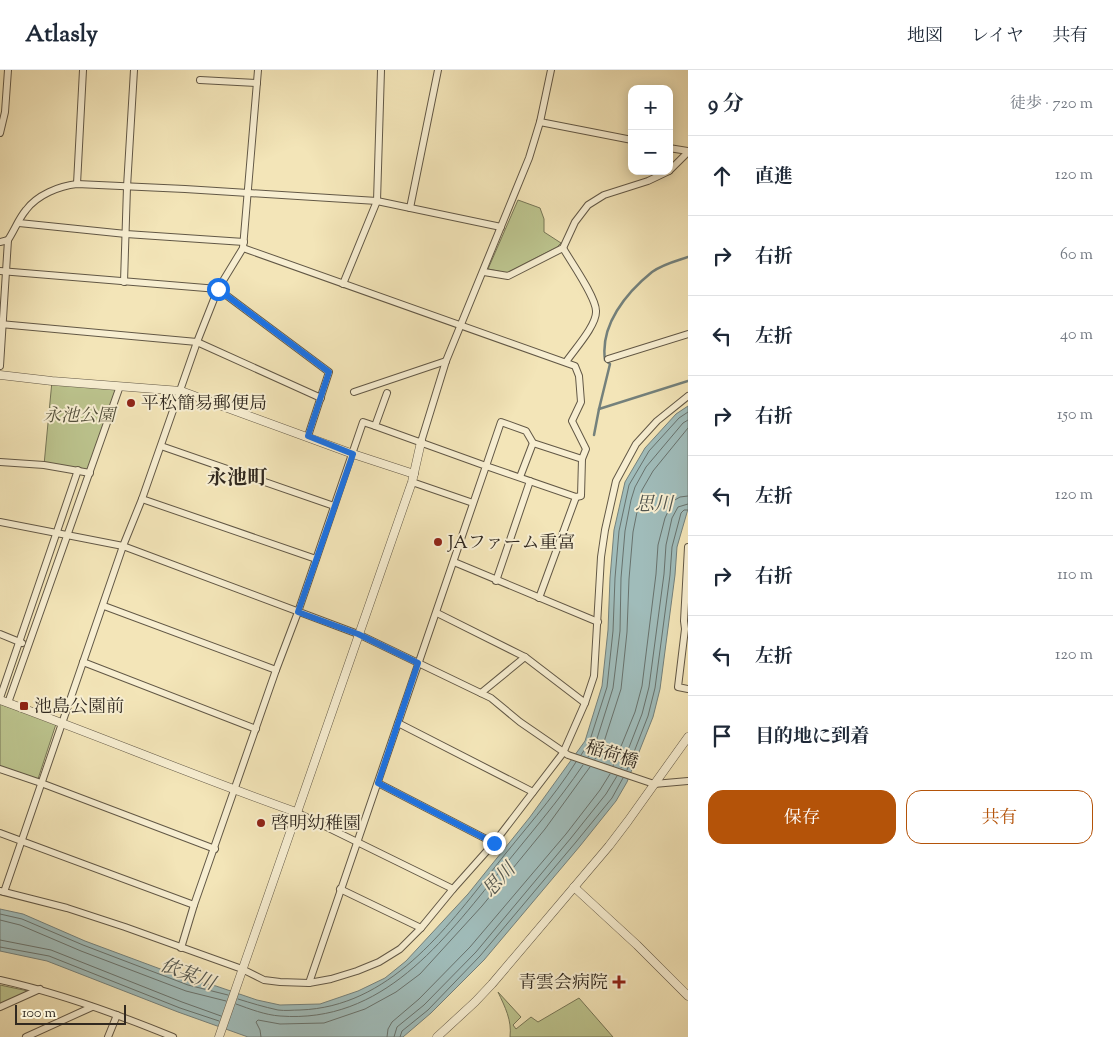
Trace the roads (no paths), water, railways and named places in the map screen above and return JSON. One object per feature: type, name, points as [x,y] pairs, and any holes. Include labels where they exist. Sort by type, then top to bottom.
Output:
[{"type":"street","points":[[0,133],[8,70]]},
{"type":"street","points":[[77,184],[84,70]]},
{"type":"street","points":[[124,282],[127,186],[134,70]]},
{"type":"street","points":[[258,70],[243,245],[218,289],[198,342],[2,891],[67,908],[125,927],[264,980],[309,983],[331,979],[356,972],[379,962],[400,949],[421,928],[453,888],[494,843],[533,792],[566,754],[594,676],[601,557],[616,481],[624,463],[636,444],[657,420],[688,396]]},
{"type":"street","points":[[343,284],[377,202],[381,70]]},
{"type":"street","points":[[410,208],[438,70]]},
{"type":"street","points":[[219,1037],[413,478],[421,442],[446,360],[484,272],[529,158],[540,122],[551,70]]},
{"type":"street","points":[[200,80],[257,83]]},
{"type":"street","points":[[540,122],[628,139]]},
{"type":"street","points":[[673,149],[688,152]]},
{"type":"street","points":[[673,167],[688,152]]},
{"type":"street","points":[[484,272],[508,276],[563,248],[575,222],[588,205],[604,195],[661,175]]},
{"type":"street","points":[[0,366],[3,271],[8,240],[24,211],[31,204],[48,193],[65,186],[77,184],[127,186],[377,202],[501,227]]},
{"type":"street","points":[[19,223],[243,245],[343,284],[566,362],[575,366],[579,376],[581,402],[572,421],[586,449],[582,459],[581,496],[576,497],[363,422],[181,948]]},
{"type":"street","points":[[0,242],[8,240]]},
{"type":"street","points":[[563,248],[592,298],[596,312],[592,325],[566,362]]},
{"type":"street","points":[[3,271],[218,289],[329,372],[308,436]]},
{"type":"street","points":[[2,324],[198,342],[321,398]]},
{"type":"street","points":[[608,359],[688,334]]},
{"type":"street","points":[[354,392],[446,360]]},
{"type":"street","points":[[0,375],[52,382],[180,391],[308,436],[473,502]]},
{"type":"street","points":[[3,700],[28,646],[120,386]]},
{"type":"street","points":[[375,426],[387,393]]},
{"type":"street","points":[[309,983],[501,422],[526,431],[533,443],[582,459]]},
{"type":"street","points":[[520,477],[533,443]]},
{"type":"street","points":[[161,446],[334,506]]},
{"type":"street","points":[[0,462],[78,470],[90,473]]},
{"type":"street","points":[[3,700],[20,642],[78,470]]},
{"type":"street","points":[[496,581],[530,481]]},
{"type":"street","points":[[539,598],[576,497]]},
{"type":"street","points":[[142,499],[316,559]]},
{"type":"street","points":[[0,522],[124,546],[358,634],[491,698],[566,754]]},
{"type":"street","points":[[688,547],[685,629],[678,687],[688,690]]},
{"type":"street","points":[[454,562],[598,622]]},
{"type":"street","points":[[104,606],[276,670]]},
{"type":"street","points":[[437,613],[525,657],[585,703]]},
{"type":"street","points":[[0,634],[28,646]]},
{"type":"street","points":[[482,693],[525,657]]},
{"type":"street","points":[[83,662],[256,729]]},
{"type":"street","points":[[3,700],[296,812],[453,888]]},
{"type":"street","points":[[398,723],[533,792]]},
{"type":"street","points":[[437,1037],[492,984],[574,887],[628,821],[650,782],[688,737]]},
{"type":"street","name":"稲荷橋","points":[[566,754],[650,782]]},
{"type":"street","points":[[0,769],[41,782],[215,848]]},
{"type":"street","points":[[650,782],[688,781]]},
{"type":"street","points":[[378,783],[494,843]]},
{"type":"street","points":[[0,833],[194,906]]},
{"type":"street","points":[[574,887],[637,945],[688,996]]},
{"type":"street","points":[[340,889],[421,928]]},
{"type":"street","points":[[0,980],[40,989],[153,1028],[173,1037]]},
{"type":"street","points":[[0,1007],[40,989]]},
{"type":"street","points":[[26,1037],[92,1007]]},
{"type":"street","points":[[108,1037],[116,1015]]},
{"type":"street","points":[[150,1037],[153,1028]]},
{"type":"water","name":"思川","points":[[688,406],[688,509],[677,547],[660,689],[653,717],[627,782],[616,801],[580,846],[484,960],[431,1013],[403,1037],[248,1037],[47,961],[0,951],[0,909],[23,914],[85,941],[190,980],[280,1005],[320,1004],[358,991],[385,978],[406,961],[468,894],[530,817],[585,741],[602,686],[608,630],[614,530],[625,482],[645,448],[676,414]]},
{"type":"waterway","points":[[688,257],[652,272],[624,300],[617,311],[607,334],[605,360],[610,364],[599,409],[688,381]]},
{"type":"waterway","points":[[594,435],[599,409]]},
{"type":"place","name":"平松簡易郵便局","points":[[131,403]]},
{"type":"place","name":"JAファーム重富","points":[[438,542]]},
{"type":"place","name":"池島公園前","points":[[24,706]]},
{"type":"place","name":"啓明幼稚園","points":[[261,823]]},
{"type":"place","name":"青雲会病院","points":[[619,982]]},
{"type":"district","name":"永池町","points":[[237,477]]},
{"type":"park label","name":"永池公園","points":[[79,415]]},
{"type":"water label","name":"依某川","points":[[188,973]]}]
